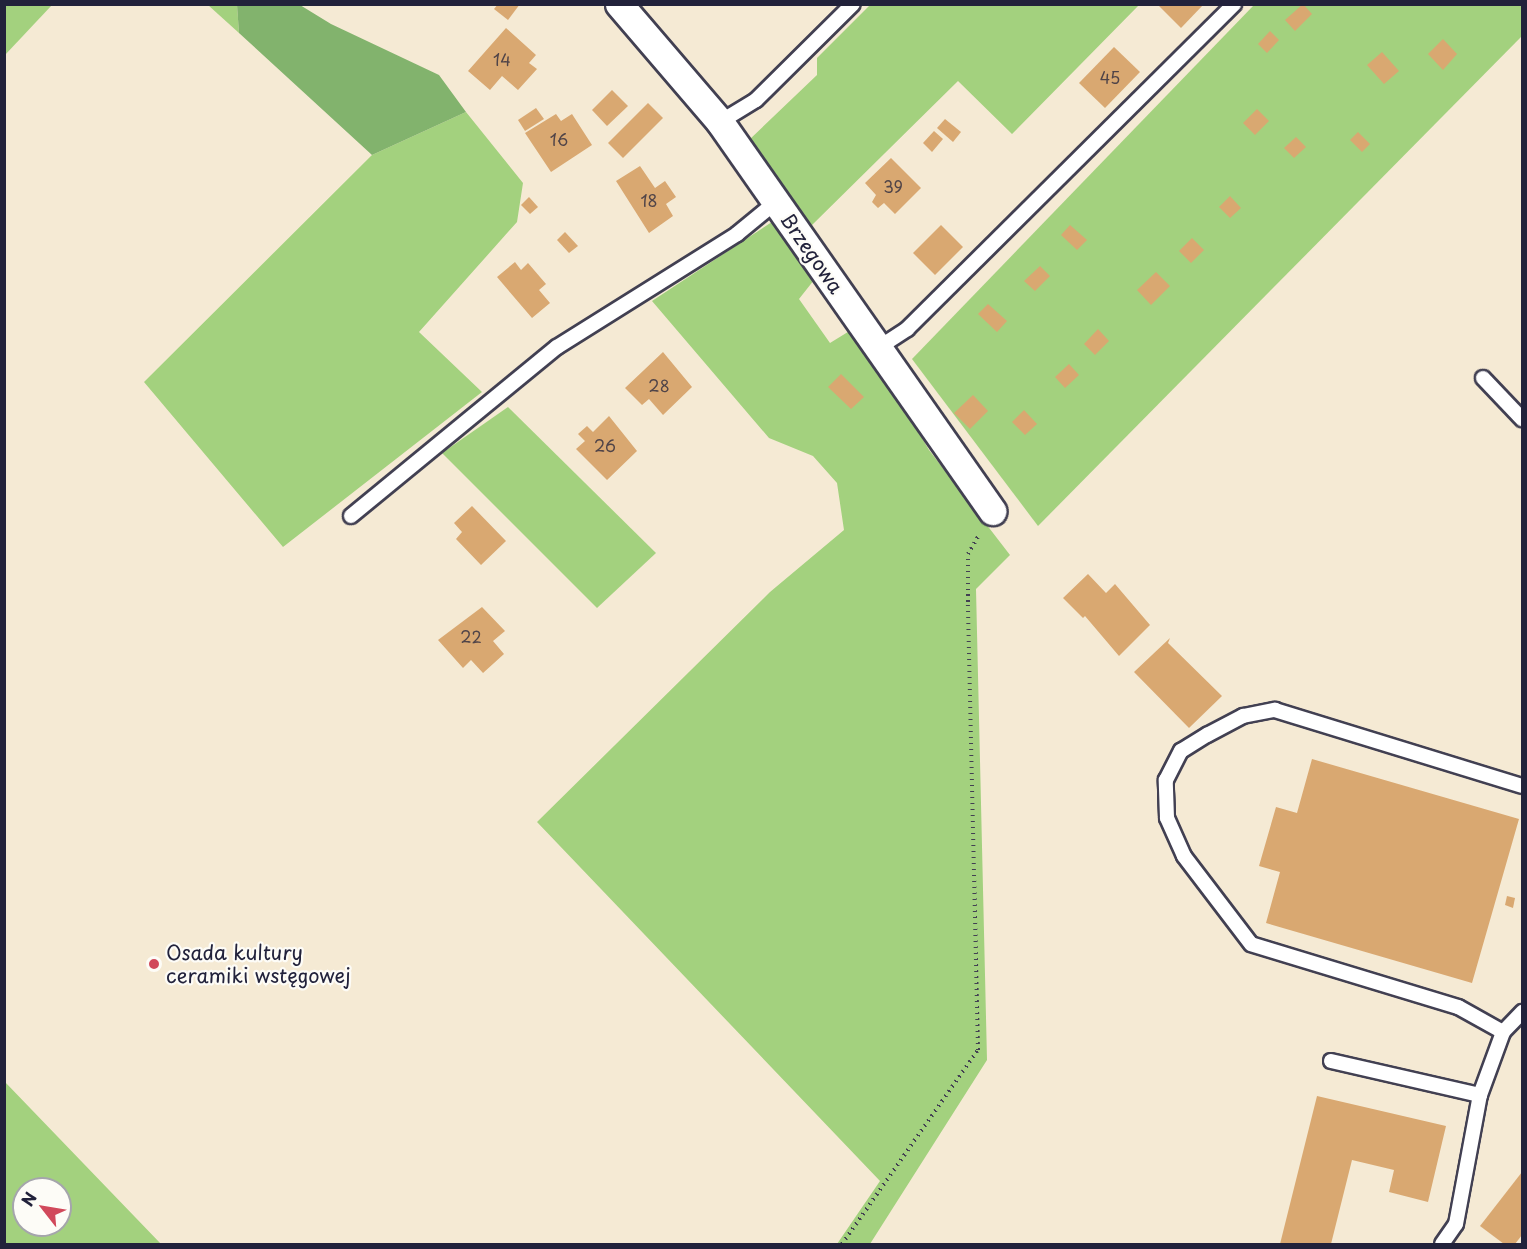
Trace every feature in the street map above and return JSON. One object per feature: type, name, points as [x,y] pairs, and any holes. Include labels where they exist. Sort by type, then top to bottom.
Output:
[{"type":"street","name":"Brzegowa","points":[[619,4],[720,122],[992,511]]},
{"type":"lane","points":[[720,122],[756,100],[853,4]]},
{"type":"lane","points":[[878,348],[907,329],[1234,4]]},
{"type":"lane","points":[[351,516],[557,347],[737,234],[776,202]]},
{"type":"lane","points":[[1483,378],[1522,419]]},
{"type":"lane","points":[[1503,1032],[1458,1007],[1251,944],[1184,856],[1167,818],[1166,780],[1181,752],[1207,735],[1243,716],[1275,710],[1522,786]]},
{"type":"lane","points":[[1442,1245],[1456,1224],[1480,1095],[1503,1032],[1522,1012]]},
{"type":"lane","points":[[1331,1061],[1480,1095]]},
{"type":"path","points":[[842,1245],[978,1050],[968,554],[992,511]]},
{"type":"green space","points":[[4,5],[52,5],[5,55]]},
{"type":"green space","points":[[208,5],[237,5],[239,33]]},
{"type":"green space","points":[[237,5],[300,5],[331,24],[439,75],[466,112],[372,155],[239,33]]},
{"type":"green space","points":[[870,5],[1139,5],[1012,134],[958,81],[811,226],[749,140],[817,75],[817,58]]},
{"type":"green space","points":[[1254,5],[1522,5],[1522,36],[1038,526],[912,359]]},
{"type":"green space","points":[[466,112],[523,183],[517,222],[419,332],[482,392],[283,547],[144,382],[372,155]]},
{"type":"green space","points":[[778,218],[814,280],[799,299],[830,343],[856,327],[929,450],[1010,555],[976,589],[987,1060],[870,1244],[837,1244],[880,1181],[537,822],[770,592],[844,530],[837,483],[813,456],[769,438],[652,301]]},
{"type":"green space","points":[[508,407],[656,553],[597,608],[442,453]]},
{"type":"green space","points":[[4,1082],[5,1082],[161,1244],[5,1244]]},
{"type":"building","points":[[498,4],[520,4],[508,20],[494,9]]},
{"type":"building","points":[[1157,4],[1204,4],[1181,28]]},
{"type":"building","points":[[1303,4],[1312,14],[1295,31],[1285,20]]},
{"type":"building","points":[[506,28],[536,55],[529,63],[537,69],[518,90],[502,76],[490,90],[468,71]]},
{"type":"building","points":[[1270,31],[1279,40],[1267,53],[1258,44]]},
{"type":"building","points":[[1443,39],[1457,54],[1443,70],[1428,54]]},
{"type":"building","points":[[1114,47],[1140,72],[1105,108],[1079,83]]},
{"type":"building","points":[[1382,52],[1399,71],[1384,84],[1367,65]]},
{"type":"building","points":[[612,90],[628,106],[607,126],[592,110]]},
{"type":"building","points":[[648,103],[663,118],[623,158],[608,143]]},
{"type":"building","points":[[536,108],[544,119],[525,131],[518,120]]},
{"type":"building","points":[[1257,109],[1269,121],[1255,135],[1243,123]]},
{"type":"building","points":[[556,114],[561,121],[572,114],[592,145],[551,172],[525,133]]},
{"type":"building","points":[[945,119],[961,132],[953,142],[937,128]]},
{"type":"building","points":[[934,131],[943,139],[932,152],[923,143]]},
{"type":"building","points":[[1358,132],[1370,144],[1362,152],[1350,140]]},
{"type":"building","points":[[1296,137],[1306,147],[1294,158],[1284,148]]},
{"type":"building","points":[[891,158],[921,188],[895,214],[884,203],[878,208],[872,202],[876,195],[865,183]]},
{"type":"building","points":[[640,166],[655,188],[665,181],[676,197],[666,204],[673,216],[649,233],[616,181]]},
{"type":"building","points":[[1230,196],[1241,208],[1230,218],[1219,207]]},
{"type":"building","points":[[529,197],[538,207],[530,214],[521,205]]},
{"type":"building","points":[[941,225],[963,247],[935,275],[913,253]]},
{"type":"building","points":[[1070,225],[1087,240],[1077,250],[1061,235]]},
{"type":"building","points":[[565,232],[578,246],[569,253],[557,240]]},
{"type":"building","points":[[1192,238],[1204,250],[1191,263],[1179,251]]},
{"type":"building","points":[[515,262],[521,270],[528,263],[546,284],[539,290],[550,303],[532,318],[497,277]]},
{"type":"building","points":[[1040,266],[1050,276],[1035,291],[1024,281]]},
{"type":"building","points":[[1156,272],[1170,286],[1151,305],[1137,290]]},
{"type":"building","points":[[988,304],[1007,321],[997,332],[978,314]]},
{"type":"building","points":[[1098,329],[1109,341],[1095,355],[1084,344]]},
{"type":"building","points":[[663,352],[692,387],[663,415],[649,399],[642,405],[625,388]]},
{"type":"building","points":[[1069,364],[1079,375],[1065,388],[1055,377]]},
{"type":"building","points":[[841,374],[864,397],[851,409],[828,387]]},
{"type":"building","points":[[973,395],[988,411],[970,429],[954,413]]},
{"type":"building","points":[[1024,410],[1037,424],[1025,435],[1012,422]]},
{"type":"building","points":[[609,416],[637,451],[607,480],[576,449],[585,441],[578,434],[587,426],[593,432]]},
{"type":"building","points":[[472,506],[506,541],[481,565],[456,539],[462,532],[454,523]]},
{"type":"building","points":[[1088,574],[1106,593],[1115,584],[1150,625],[1119,656],[1085,616],[1083,618],[1063,598]]},
{"type":"building","points":[[482,607],[505,631],[493,641],[504,654],[483,673],[471,660],[463,668],[438,640]]},
{"type":"building","points":[[1170,638],[1168,643],[1222,696],[1189,728],[1134,672]]},
{"type":"building","points":[[1312,759],[1519,819],[1472,983],[1266,923],[1280,872],[1259,866],[1276,807],[1297,813]]},
{"type":"building","points":[[1507,896],[1515,898],[1513,908],[1505,905]]},
{"type":"building","points":[[1317,1096],[1446,1126],[1428,1202],[1389,1192],[1394,1170],[1352,1160],[1331,1244],[1280,1244]]},
{"type":"building","points":[[1522,1172],[1522,1235],[1515,1244],[1504,1244],[1480,1226]]},
{"type":"place","name":"Osada kultury ceramiki wstęgowej","points":[[154,964]]}]
